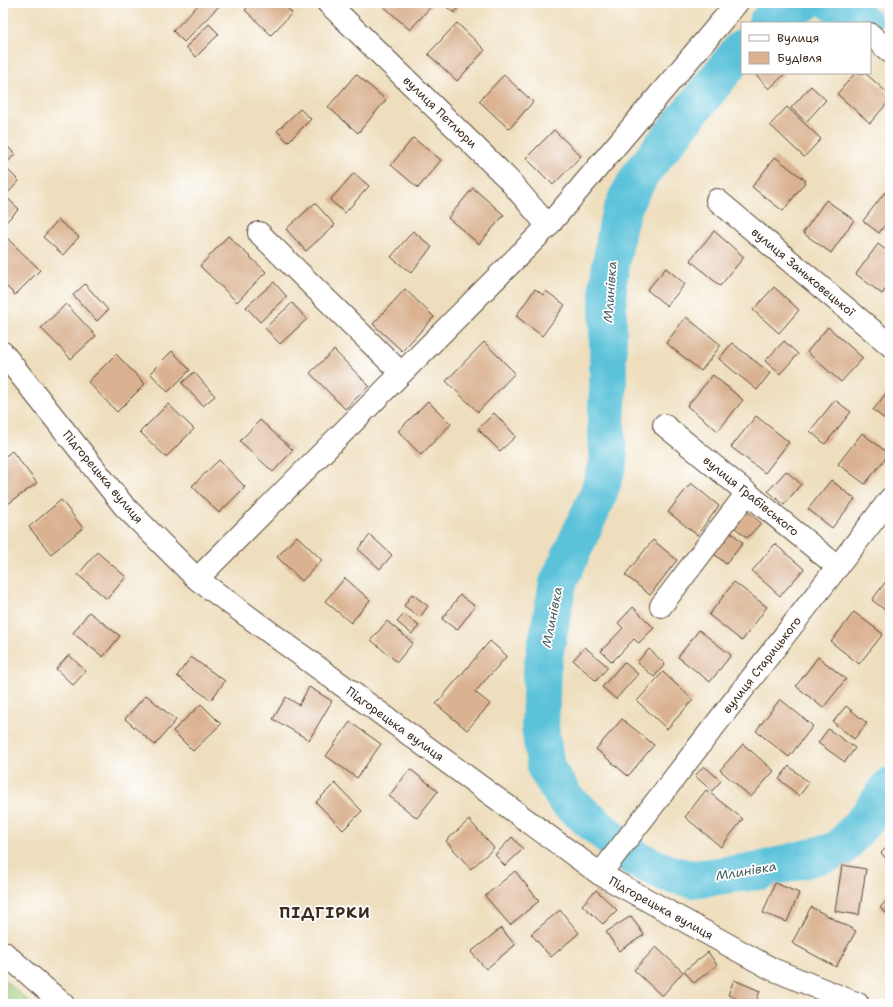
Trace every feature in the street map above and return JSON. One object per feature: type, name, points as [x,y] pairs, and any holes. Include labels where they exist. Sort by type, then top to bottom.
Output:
[{"type":"street","name":"вулиця Петлюри","points":[[328,3],[508,178],[548,226]]},
{"type":"street","points":[[197,579],[548,226],[738,3]]},
{"type":"street","points":[[871,35],[890,52]]},
{"type":"street","name":"вулиця Заньковецької","points":[[717,200],[890,345]]},
{"type":"street","points":[[259,233],[401,374]]},
{"type":"street","name":"Підгорецька вулиця","points":[[3,353],[124,506],[197,579],[605,867],[772,969],[858,1004]]},
{"type":"street","name":"вулиця Грабівського","points":[[664,425],[838,567]]},
{"type":"street","points":[[661,606],[747,493]]},
{"type":"street","name":"вулиця Старицького","points":[[605,867],[890,500]]},
{"type":"street","points":[[3,952],[64,1004]]},
{"type":"green space","points":[[3,979],[32,1004],[3,1004]]},
{"type":"building","points":[[200,3],[222,3],[184,42],[173,31]]},
{"type":"building","points":[[251,3],[282,3],[292,13],[271,35],[245,10]]},
{"type":"building","points":[[380,3],[434,3],[410,30]]},
{"type":"building","points":[[442,3],[462,3],[454,13]]},
{"type":"building","points":[[457,23],[485,50],[457,81],[428,54]]},
{"type":"building","points":[[209,24],[219,34],[196,57],[186,47]]},
{"type":"building","points":[[356,74],[386,100],[358,133],[328,107]]},
{"type":"building","points":[[755,74],[785,74],[769,89]]},
{"type":"building","points":[[854,74],[866,74],[890,95],[890,100],[870,123],[837,94]]},
{"type":"building","points":[[504,75],[533,102],[509,129],[479,101]]},
{"type":"building","points":[[811,86],[826,100],[806,122],[791,108]]},
{"type":"building","points":[[787,107],[821,139],[804,157],[770,125]]},
{"type":"building","points":[[300,109],[311,119],[288,142],[277,131]]},
{"type":"building","points":[[554,130],[581,156],[553,185],[526,158]]},
{"type":"building","points":[[413,138],[441,160],[418,188],[391,165]]},
{"type":"building","points":[[4,143],[15,154],[4,166],[19,181],[7,194],[3,191]]},
{"type":"building","points":[[775,157],[806,181],[783,211],[752,187]]},
{"type":"building","points":[[354,173],[369,186],[345,213],[330,200]]},
{"type":"building","points":[[473,188],[504,215],[479,244],[448,218]]},
{"type":"building","points":[[885,192],[890,195],[890,218],[879,233],[863,221]]},
{"type":"building","points":[[6,197],[19,209],[3,225],[3,200]]},
{"type":"building","points":[[826,200],[854,220],[831,253],[803,233]]},
{"type":"building","points":[[315,203],[335,225],[306,251],[286,229]]},
{"type":"building","points":[[58,220],[79,237],[63,255],[43,237]]},
{"type":"building","points":[[413,231],[432,247],[411,273],[391,257]]},
{"type":"building","points":[[714,231],[744,257],[720,286],[690,260]]},
{"type":"building","points":[[228,236],[266,272],[237,302],[200,266]]},
{"type":"building","points":[[6,237],[40,270],[15,295],[3,283],[3,240]]},
{"type":"building","points":[[878,244],[890,253],[890,283],[882,294],[856,274]]},
{"type":"building","points":[[666,268],[685,284],[667,306],[647,290]]},
{"type":"building","points":[[274,282],[287,297],[260,322],[246,307]]},
{"type":"building","points":[[85,284],[108,310],[97,321],[73,295]]},
{"type":"building","points":[[774,287],[799,310],[779,333],[753,310]]},
{"type":"building","points":[[405,289],[434,317],[402,351],[373,324]]},
{"type":"building","points":[[535,289],[543,295],[546,291],[565,305],[542,336],[516,316]]},
{"type":"building","points":[[292,303],[307,319],[280,344],[265,328]]},
{"type":"building","points":[[66,304],[96,336],[71,359],[41,328]]},
{"type":"building","points":[[686,317],[721,345],[701,371],[666,343]]},
{"type":"building","points":[[828,327],[863,358],[841,382],[807,352]]},
{"type":"building","points":[[784,341],[798,354],[780,374],[765,361]]},
{"type":"building","points":[[484,342],[515,373],[478,412],[446,381]]},
{"type":"building","points":[[732,343],[770,373],[757,390],[719,359]]},
{"type":"building","points":[[334,350],[369,386],[345,409],[310,373]]},
{"type":"building","points":[[172,351],[190,370],[168,392],[150,373]]},
{"type":"building","points":[[116,354],[145,384],[117,412],[88,382]]},
{"type":"building","points":[[194,372],[215,396],[203,406],[182,383]]},
{"type":"building","points":[[713,375],[743,400],[718,431],[687,406]]},
{"type":"building","points":[[890,388],[890,423],[873,410]]},
{"type":"building","points":[[835,400],[851,412],[825,444],[810,431]]},
{"type":"building","points":[[428,401],[451,424],[421,455],[398,431]]},
{"type":"building","points":[[168,404],[194,429],[166,457],[140,432]]},
{"type":"building","points":[[494,413],[516,436],[500,451],[478,429]]},
{"type":"building","points":[[756,416],[789,442],[765,473],[731,447]]},
{"type":"building","points":[[260,420],[293,450],[273,472],[240,441]]},
{"type":"building","points":[[862,433],[889,454],[865,484],[838,464]]},
{"type":"building","points":[[12,451],[37,483],[8,504],[3,496],[3,458]]},
{"type":"building","points":[[219,460],[245,487],[219,513],[192,486]]},
{"type":"building","points":[[786,471],[801,484],[784,505],[768,491]]},
{"type":"building","points":[[831,480],[855,499],[832,528],[808,509]]},
{"type":"building","points":[[691,483],[719,506],[697,535],[668,512]]},
{"type":"building","points":[[61,500],[83,528],[51,554],[29,527]]},
{"type":"building","points":[[747,511],[761,523],[747,538],[734,527]]},
{"type":"building","points":[[731,532],[743,543],[726,564],[713,553]]},
{"type":"building","points":[[370,535],[392,555],[380,569],[358,549]]},
{"type":"building","points":[[297,536],[322,560],[302,581],[277,557]]},
{"type":"building","points":[[653,540],[677,560],[650,595],[625,575]]},
{"type":"building","points":[[775,544],[804,569],[780,596],[752,571]]},
{"type":"building","points":[[97,552],[126,577],[107,599],[78,575]]},
{"type":"building","points":[[890,576],[890,614],[872,600]]},
{"type":"building","points":[[345,578],[370,600],[351,623],[325,601]]},
{"type":"building","points":[[734,582],[767,607],[742,641],[709,615]]},
{"type":"building","points":[[412,594],[428,606],[420,617],[404,606]]},
{"type":"building","points":[[460,595],[475,606],[457,630],[442,619]]},
{"type":"building","points":[[633,607],[654,628],[639,643],[634,639],[612,662],[601,651],[623,628],[618,623]]},
{"type":"building","points":[[89,612],[120,636],[103,657],[73,633]]},
{"type":"building","points":[[854,612],[883,634],[859,664],[831,642]]},
{"type":"building","points":[[404,614],[419,626],[412,634],[397,622]]},
{"type":"building","points":[[387,621],[413,643],[397,662],[371,640]]},
{"type":"building","points":[[699,630],[731,655],[710,682],[678,657]]},
{"type":"building","points":[[490,641],[507,656],[475,692],[490,704],[467,730],[436,704]]},
{"type":"building","points":[[585,647],[608,667],[596,681],[573,660]]},
{"type":"building","points":[[649,649],[665,664],[654,677],[637,662]]},
{"type":"building","points":[[69,655],[86,671],[73,685],[56,669]]},
{"type":"building","points":[[191,657],[225,681],[211,700],[177,676]]},
{"type":"building","points":[[818,657],[846,679],[823,708],[796,686]]},
{"type":"building","points":[[624,662],[638,674],[616,699],[602,687]]},
{"type":"building","points":[[663,672],[693,700],[667,729],[637,701]]},
{"type":"building","points":[[309,687],[332,701],[309,740],[273,719],[286,697],[299,705]]},
{"type":"building","points":[[146,695],[176,720],[155,745],[125,719]]},
{"type":"building","points":[[780,699],[813,726],[789,757],[756,731]]},
{"type":"building","points":[[201,704],[221,724],[193,751],[173,731]]},
{"type":"building","points":[[846,706],[867,723],[854,739],[833,722]]},
{"type":"building","points":[[622,719],[654,745],[628,776],[596,749]]},
{"type":"building","points":[[350,722],[381,744],[357,778],[326,756]]},
{"type":"building","points":[[828,729],[855,748],[845,762],[818,743]]},
{"type":"building","points":[[743,744],[774,771],[751,797],[720,770]]},
{"type":"building","points":[[704,766],[721,781],[712,791],[695,776]]},
{"type":"building","points":[[789,766],[809,783],[799,796],[779,779]]},
{"type":"building","points":[[410,769],[438,791],[417,818],[389,796]]},
{"type":"building","points":[[335,783],[362,811],[343,830],[316,802]]},
{"type":"building","points":[[706,790],[743,819],[721,847],[685,817]]},
{"type":"building","points":[[469,820],[494,848],[471,869],[446,841]]},
{"type":"building","points":[[512,837],[523,849],[505,866],[495,855]]},
{"type":"building","points":[[890,844],[890,862],[881,853]]},
{"type":"building","points":[[842,865],[866,869],[859,915],[835,911]]},
{"type":"building","points":[[515,871],[539,901],[510,925],[485,896]]},
{"type":"building","points":[[775,883],[799,893],[787,922],[763,913]]},
{"type":"building","points":[[596,890],[617,910],[603,924],[582,905]]},
{"type":"building","points":[[890,896],[890,916],[880,908]]},
{"type":"building","points":[[811,907],[856,931],[836,967],[792,943]]},
{"type":"building","points":[[560,910],[579,933],[551,957],[531,934]]},
{"type":"building","points":[[631,916],[644,935],[619,951],[606,932]]},
{"type":"building","points":[[501,928],[515,945],[486,969],[471,952]]},
{"type":"building","points":[[656,947],[683,972],[662,996],[634,970]]},
{"type":"building","points":[[708,952],[717,965],[694,983],[684,971]]},
{"type":"building","points":[[734,980],[760,991],[755,1004],[751,1004],[728,995]]},
{"type":"waterway","name":"Млинівка","points":[[768,22],[781,11],[804,3]]},
{"type":"waterway","name":"Млинівка","points":[[833,3],[842,7],[862,22]]},
{"type":"waterway","name":"Млинівка","points":[[741,49],[642,172],[627,198],[618,222],[608,283],[608,389],[606,424],[609,461],[598,495],[558,583],[542,668],[540,727],[546,768],[566,800],[636,859],[669,874],[693,879],[759,871],[839,850],[870,814],[890,786]]},
{"type":"district","name":"ПІДГІРКИ","points":[[325,912]]}]
